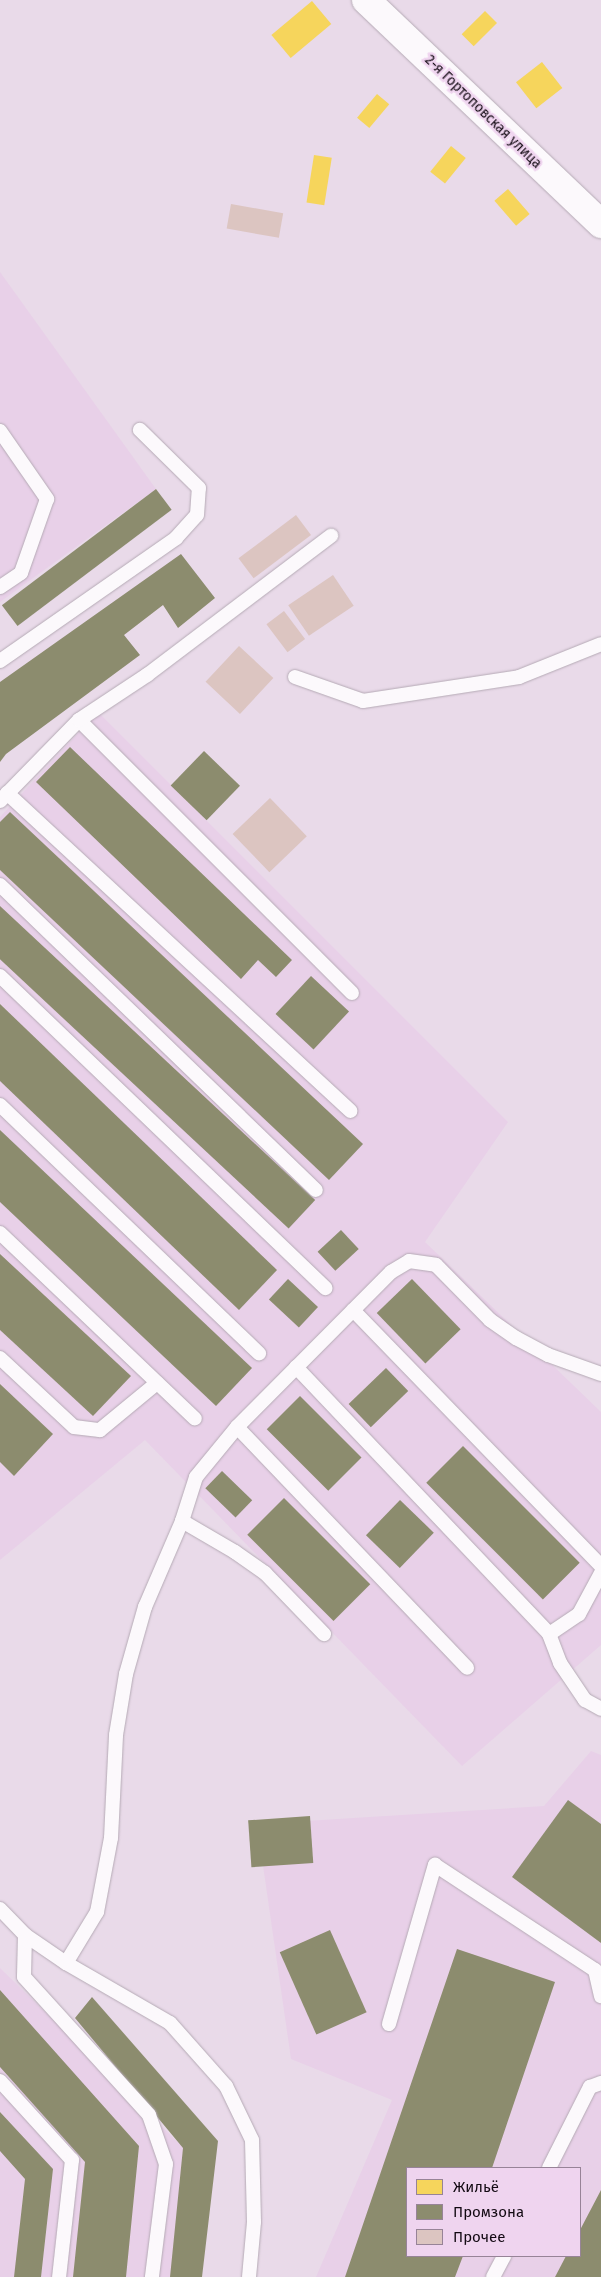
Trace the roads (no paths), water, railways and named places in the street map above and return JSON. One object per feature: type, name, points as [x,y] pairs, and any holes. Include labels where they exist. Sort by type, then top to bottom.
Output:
[{"type":"street","name":"2-я Гортоповская улица","points":[[366,0],[601,224]]},
{"type":"lane","points":[[0,661],[176,538],[197,515],[200,488],[140,430]]},
{"type":"lane","points":[[0,431],[47,498],[21,573],[0,587]]},
{"type":"lane","points":[[331,536],[147,675],[79,720],[4,797],[350,1111]]},
{"type":"lane","points":[[295,677],[363,701],[519,677],[601,644]]},
{"type":"lane","points":[[79,720],[352,993]]},
{"type":"lane","points":[[0,885],[316,1190]]},
{"type":"lane","points":[[0,976],[325,1288]]},
{"type":"lane","points":[[0,1105],[259,1353]]},
{"type":"lane","points":[[0,1234],[195,1419]]},
{"type":"lane","points":[[66,1963],[97,1912],[111,1838],[116,1735],[126,1674],[145,1608],[182,1521],[196,1477],[237,1427],[391,1272],[409,1261],[436,1265],[490,1320],[516,1338],[548,1355],[601,1374]]},
{"type":"lane","points":[[353,1310],[601,1566]]},
{"type":"lane","points":[[0,1358],[74,1427],[100,1430],[157,1383]]},
{"type":"lane","points":[[296,1367],[549,1634],[560,1663],[585,1700],[601,1709]]},
{"type":"lane","points":[[237,1427],[467,1668]]},
{"type":"lane","points":[[182,1521],[235,1552],[265,1573],[324,1634]]},
{"type":"lane","points":[[549,1634],[579,1614],[601,1573]]},
{"type":"lane","points":[[389,2024],[435,1865],[595,1970],[601,1996]]},
{"type":"lane","points":[[0,1909],[25,1935],[66,1963],[170,2023],[226,2086],[252,2140],[254,2222],[249,2277]]},
{"type":"lane","points":[[25,1935],[24,1977],[149,2115],[166,2164],[152,2277]]},
{"type":"lane","points":[[0,2081],[72,2160],[59,2277]]},
{"type":"lane","points":[[550,2167],[590,2087],[601,2083]]},
{"type":"lane","points":[[493,2277],[503,2257]]}]
